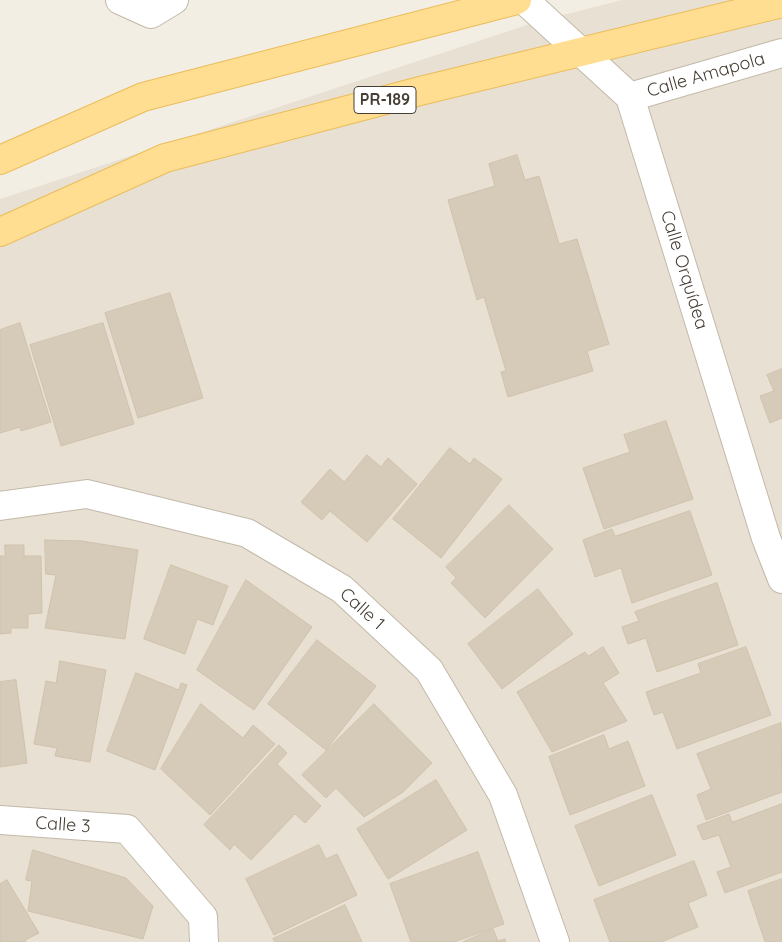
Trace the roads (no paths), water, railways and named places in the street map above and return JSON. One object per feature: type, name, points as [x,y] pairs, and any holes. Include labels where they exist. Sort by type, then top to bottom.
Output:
[{"type":"main road","points":[[0,160],[143,97],[517,0]]},
{"type":"main road","name":"PR-189","points":[[0,232],[165,158],[411,94],[782,3]]},
{"type":"street","points":[[120,0],[151,14],[174,0]]},
{"type":"street","name":"Calle Orquídea","points":[[524,0],[630,97],[766,538],[782,580]]},
{"type":"street","name":"Calle Amapola","points":[[630,97],[782,53]]},
{"type":"street","name":"Calle 1","points":[[0,506],[87,494],[96,496],[247,533],[342,589],[429,670],[503,795],[554,942]]},
{"type":"street","name":"Calle 3","points":[[0,820],[127,829],[203,916],[204,942]]}]
